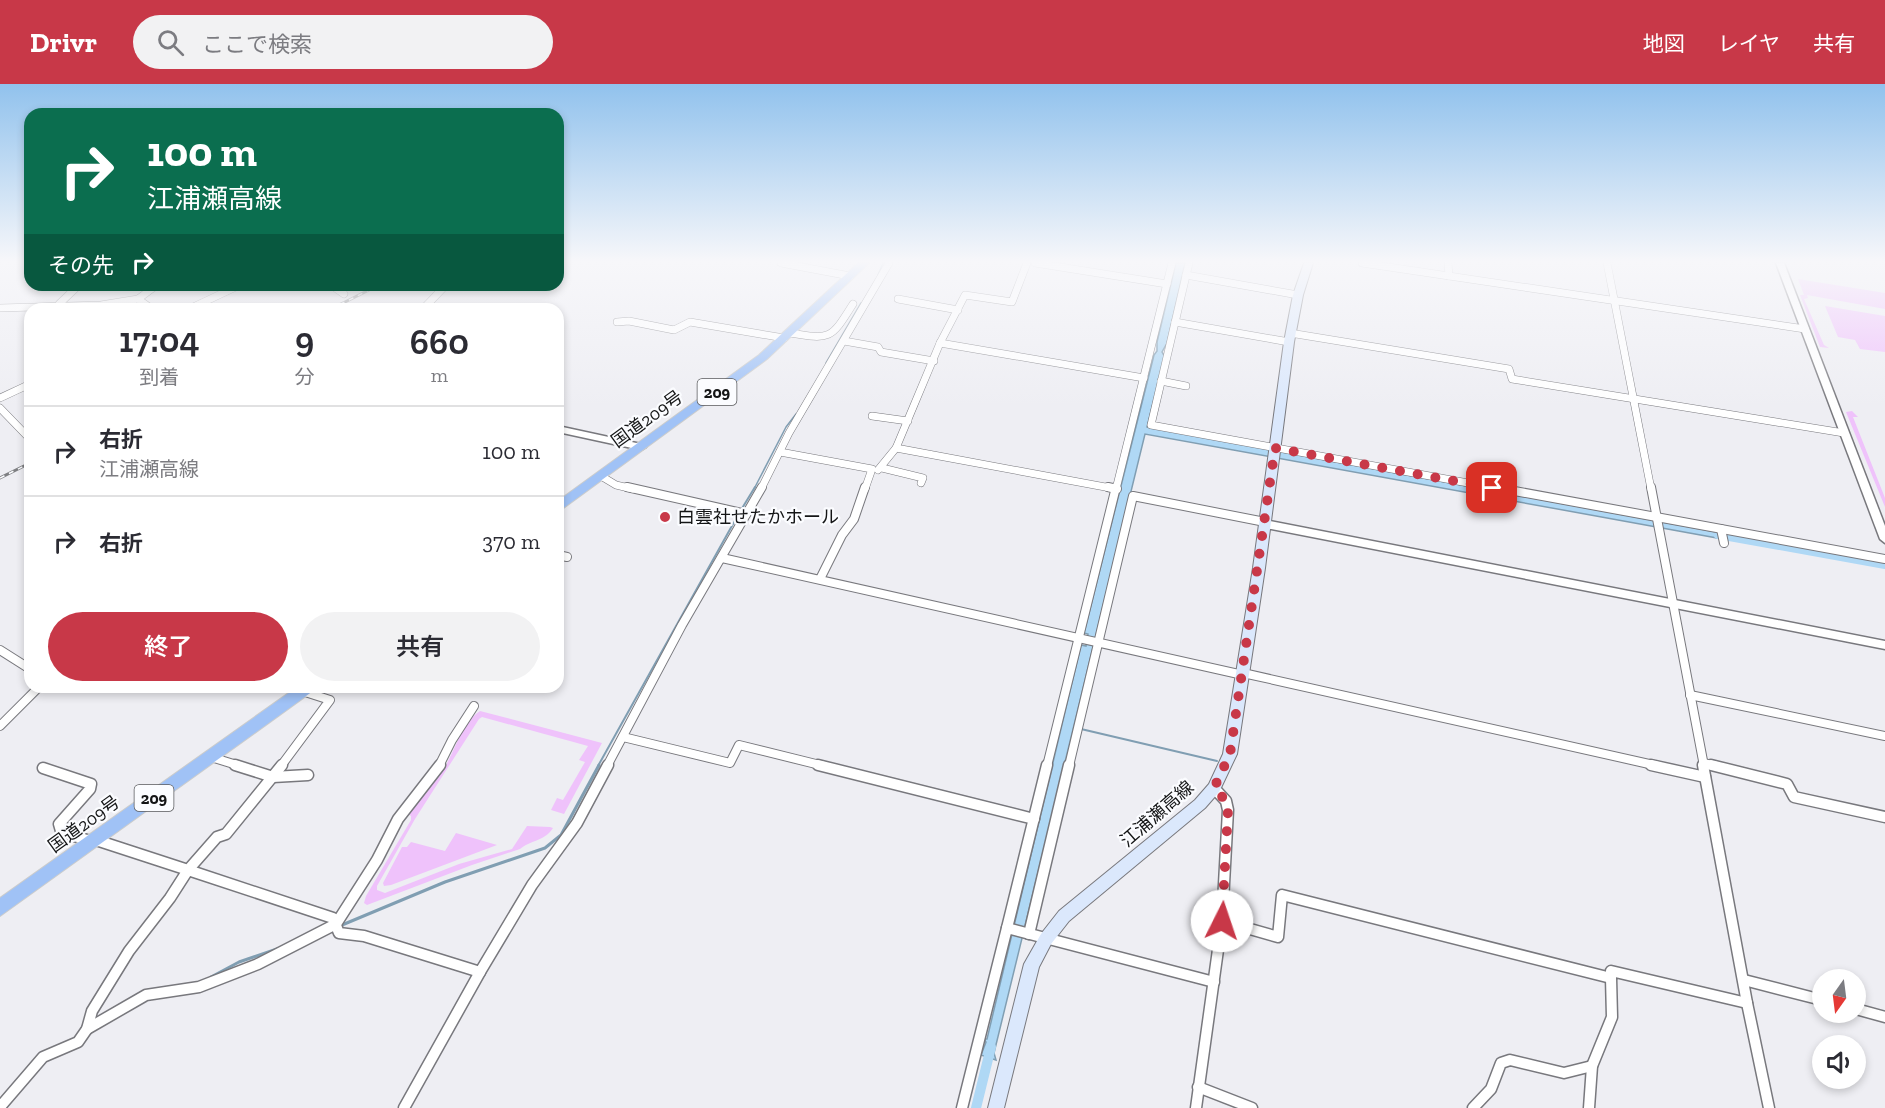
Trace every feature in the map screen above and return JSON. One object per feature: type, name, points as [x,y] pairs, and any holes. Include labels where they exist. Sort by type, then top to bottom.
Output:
[{"type":"highway","name":"国道209号","points":[[564,503],[722,388],[813,311]]},
{"type":"highway","name":"国道209号","points":[[0,908],[300,693]]},
{"type":"main road","name":"江浦瀬高線","points":[[996,1108],[1032,964],[1046,939],[1064,916],[1200,804],[1214,788],[1230,754],[1295,311]]},
{"type":"street","points":[[828,337],[835,334],[849,311]]},
{"type":"street","points":[[404,1108],[532,885],[577,823],[780,452],[862,311]]},
{"type":"street","points":[[882,468],[896,448],[940,343],[957,311]]},
{"type":"street","points":[[1164,311],[1160,349],[1161,381],[1151,425],[1274,452],[1723,536],[1885,560]]},
{"type":"street","points":[[962,1108],[1009,929],[1034,819],[1082,639],[1144,378],[1175,322],[1178,311]]},
{"type":"street","points":[[1616,311],[1674,604],[1747,1003],[1769,1108]]},
{"type":"street","points":[[1681,311],[1805,329]]},
{"type":"street","points":[[1798,311],[1885,539]]},
{"type":"street","points":[[616,322],[629,321],[674,330],[690,322],[787,335],[828,337],[878,347],[881,352],[934,361]]},
{"type":"street","points":[[1175,322],[1509,369],[1512,379],[1844,433]]},
{"type":"street","points":[[940,343],[1144,378]]},
{"type":"street","points":[[1161,381],[1186,386]]},
{"type":"street","points":[[0,398],[24,387]]},
{"type":"street","points":[[0,408],[24,433]]},
{"type":"street","points":[[872,416],[908,421]]},
{"type":"street","points":[[564,430],[641,447]]},
{"type":"street","points":[[896,448],[1117,489]]},
{"type":"street","points":[[780,452],[872,469],[882,468],[923,478],[921,483]]},
{"type":"street","points":[[820,579],[842,535],[854,519],[872,469]]},
{"type":"street","points":[[602,476],[616,484],[746,514]]},
{"type":"street","points":[[1028,934],[1134,496],[1885,645]]},
{"type":"street","points":[[722,558],[1705,777]]},
{"type":"street","points":[[0,650],[24,665]]},
{"type":"street","points":[[0,726],[33,693]]},
{"type":"street","points":[[0,1107],[43,1057],[78,1042],[87,1029],[92,1011],[129,951],[170,898],[188,870],[217,837],[226,834],[273,777],[330,700],[314,693]]},
{"type":"street","points":[[1690,696],[1885,736]]},
{"type":"street","points":[[87,1029],[146,995],[199,987],[258,964],[337,928],[398,819],[441,764],[452,741],[474,706]]},
{"type":"street","points":[[623,737],[730,763],[739,745],[1034,819]]},
{"type":"street","points":[[212,757],[273,777],[308,775]]},
{"type":"street","points":[[1703,763],[1787,784],[1794,797],[1885,817]]},
{"type":"street","points":[[43,768],[91,784],[90,789],[59,824],[61,831],[333,918],[337,928]]},
{"type":"street","points":[[1196,1108],[1222,921],[1228,810],[1226,801],[1214,788]]},
{"type":"street","points":[[1222,921],[1278,938],[1282,896],[1611,978]]},
{"type":"street","points":[[337,928],[480,972]]},
{"type":"street","points":[[1009,929],[1214,982]]},
{"type":"street","points":[[1589,1108],[1592,1066],[1612,1017],[1611,970],[1747,1003]]},
{"type":"street","points":[[1744,980],[1812,997]]},
{"type":"street","points":[[1866,1012],[1885,1017]]},
{"type":"street","points":[[1473,1108],[1491,1089],[1501,1063],[1509,1060],[1564,1073],[1592,1066]]},
{"type":"street","points":[[1198,1087],[1252,1108]]},
{"type":"shaded area","points":[[1806,311],[1809,311],[1824,345],[1829,348],[1820,347]]},
{"type":"shaded area","points":[[1827,311],[1854,311],[1885,316],[1885,352],[1860,349],[1855,340],[1838,337]]},
{"type":"shaded area","points":[[1852,411],[1858,417],[1853,417],[1885,498],[1885,507],[1846,412]]},
{"type":"shaded area","points":[[480,711],[602,743],[564,814],[551,810],[557,798],[563,800],[585,762],[579,760],[588,746],[482,717],[479,719],[415,819],[377,886],[377,890],[385,893],[459,864],[512,849],[527,826],[553,828],[546,836],[520,849],[367,905],[364,903],[366,896],[411,820],[408,814],[439,776],[463,730],[473,716]]},
{"type":"shaded area","points":[[456,833],[497,845],[384,886],[383,883],[402,847],[407,847],[411,842],[445,851]]},
{"type":"water","points":[[1165,311],[1174,311],[1167,343],[1162,352],[1165,357],[1147,427],[1711,531],[1726,534],[1728,540],[1145,434],[994,1053],[996,1060],[981,1055],[986,1042],[984,1039],[987,1039],[1081,645],[1086,646],[1088,634],[1084,633],[1154,355],[1157,351]]},
{"type":"waterway","points":[[826,363],[856,311]]},
{"type":"waterway","points":[[754,489],[786,427],[796,414]]},
{"type":"waterway","points":[[741,510],[755,487]]},
{"type":"waterway","points":[[598,766],[738,515]]},
{"type":"waterway","points":[[1718,535],[1885,565]]},
{"type":"waterway","points":[[1081,729],[1217,761]]},
{"type":"waterway","points":[[342,925],[445,882],[545,848],[561,835],[599,765]]},
{"type":"waterway","points":[[211,977],[239,962],[277,949]]},
{"type":"waterway","points":[[976,1108],[991,1047]]},
{"type":"railway","points":[[0,478],[24,466]]},
{"type":"place","name":"白雲社せたかホール","points":[[665,517]]},
{"type":"route","points":[[1222,921],[1228,810],[1226,801],[1214,788],[1230,754],[1244,673],[1275,448],[1492,488]]}]
